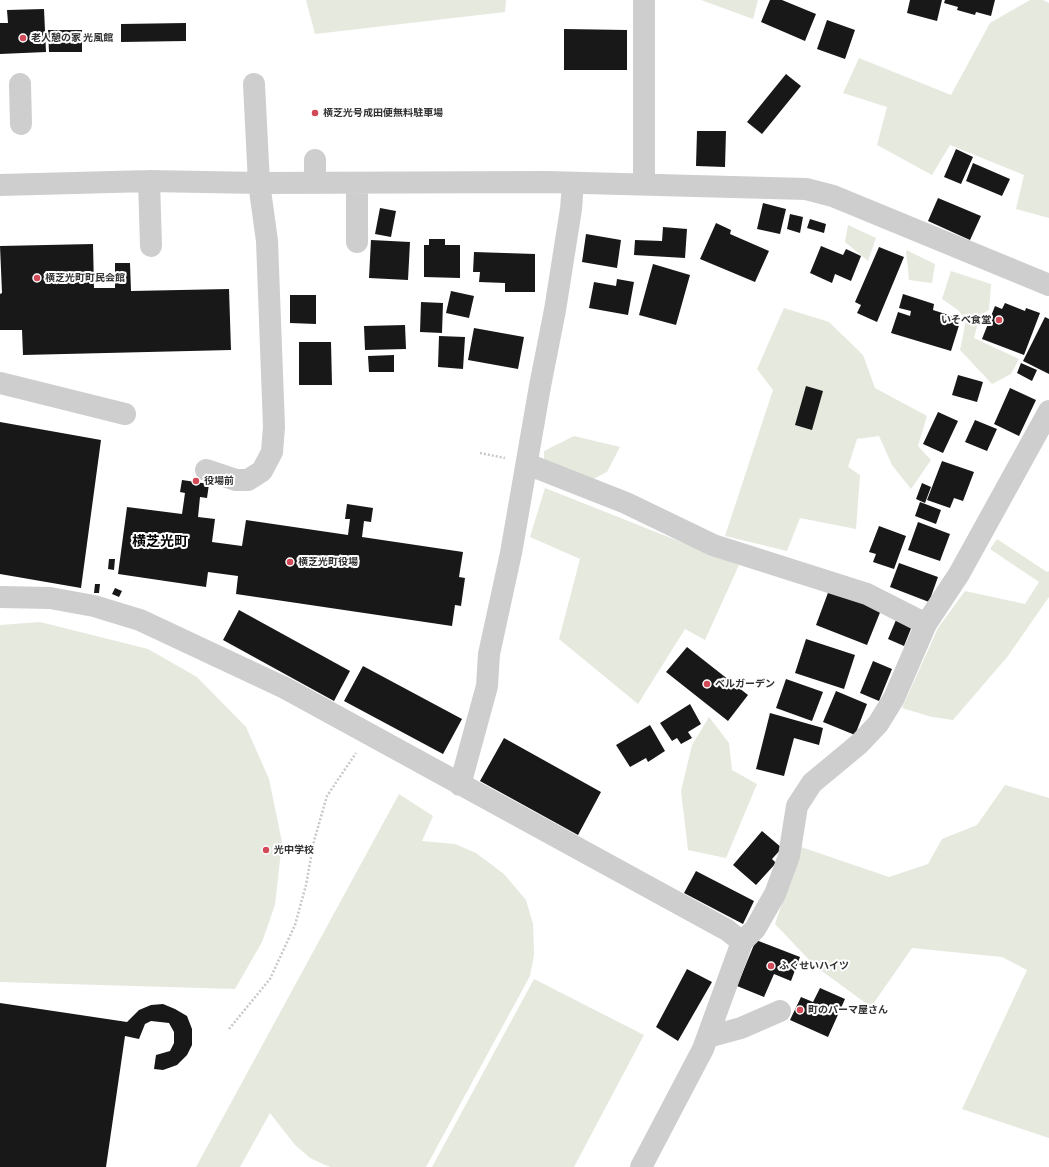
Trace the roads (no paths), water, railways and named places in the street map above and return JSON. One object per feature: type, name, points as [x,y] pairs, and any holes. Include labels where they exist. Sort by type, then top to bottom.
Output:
[{"type":"street","points":[[644,0],[644,184]]},
{"type":"street","points":[[20,84],[21,124]]},
{"type":"street","points":[[206,470],[236,480],[248,480],[262,471],[272,452],[274,427],[267,241],[259,183],[254,84]]},
{"type":"street","points":[[315,160],[315,183]]},
{"type":"street","points":[[0,185],[150,181],[259,183],[573,183],[806,189],[820,192],[1049,285]]},
{"type":"street","points":[[150,181],[151,246]]},
{"type":"street","points":[[357,183],[357,242]]},
{"type":"street","points":[[460,785],[487,686],[489,654],[511,553],[556,302],[571,209],[573,183]]},
{"type":"street","points":[[0,383],[125,414]]},
{"type":"street","points":[[641,1167],[703,1049],[742,942],[755,929],[775,894],[789,856],[797,806],[812,783],[859,744],[878,724],[894,698],[926,624],[959,574],[1049,411]]},
{"type":"street","points":[[527,464],[626,503],[713,545],[867,594],[926,624]]},
{"type":"street","points":[[0,597],[50,598],[94,606],[140,620],[285,688],[727,930],[742,942]]},
{"type":"street","points":[[708,1037],[741,1028],[780,1011]]},
{"type":"place","name":"老人憩の家 光風館","points":[[23,38]]},
{"type":"place","name":"横芝光号成田便無料駐車場","points":[[315,113]]},
{"type":"place","name":"横芝光町町民会館","points":[[37,278]]},
{"type":"place","name":"いそべ食堂","points":[[999,320]]},
{"type":"place","name":"役場前","points":[[196,481]]},
{"type":"place","name":"横芝光町役場","points":[[290,562]]},
{"type":"place","name":"ベルガーデン","points":[[707,684]]},
{"type":"place","name":"光中学校","points":[[266,850]]},
{"type":"place","name":"ふくせいハイツ","points":[[771,966]]},
{"type":"place","name":"町のパーマ屋さん","points":[[800,1010]]},
{"type":"district","name":"横芝光町","points":[[160,542]]}]
